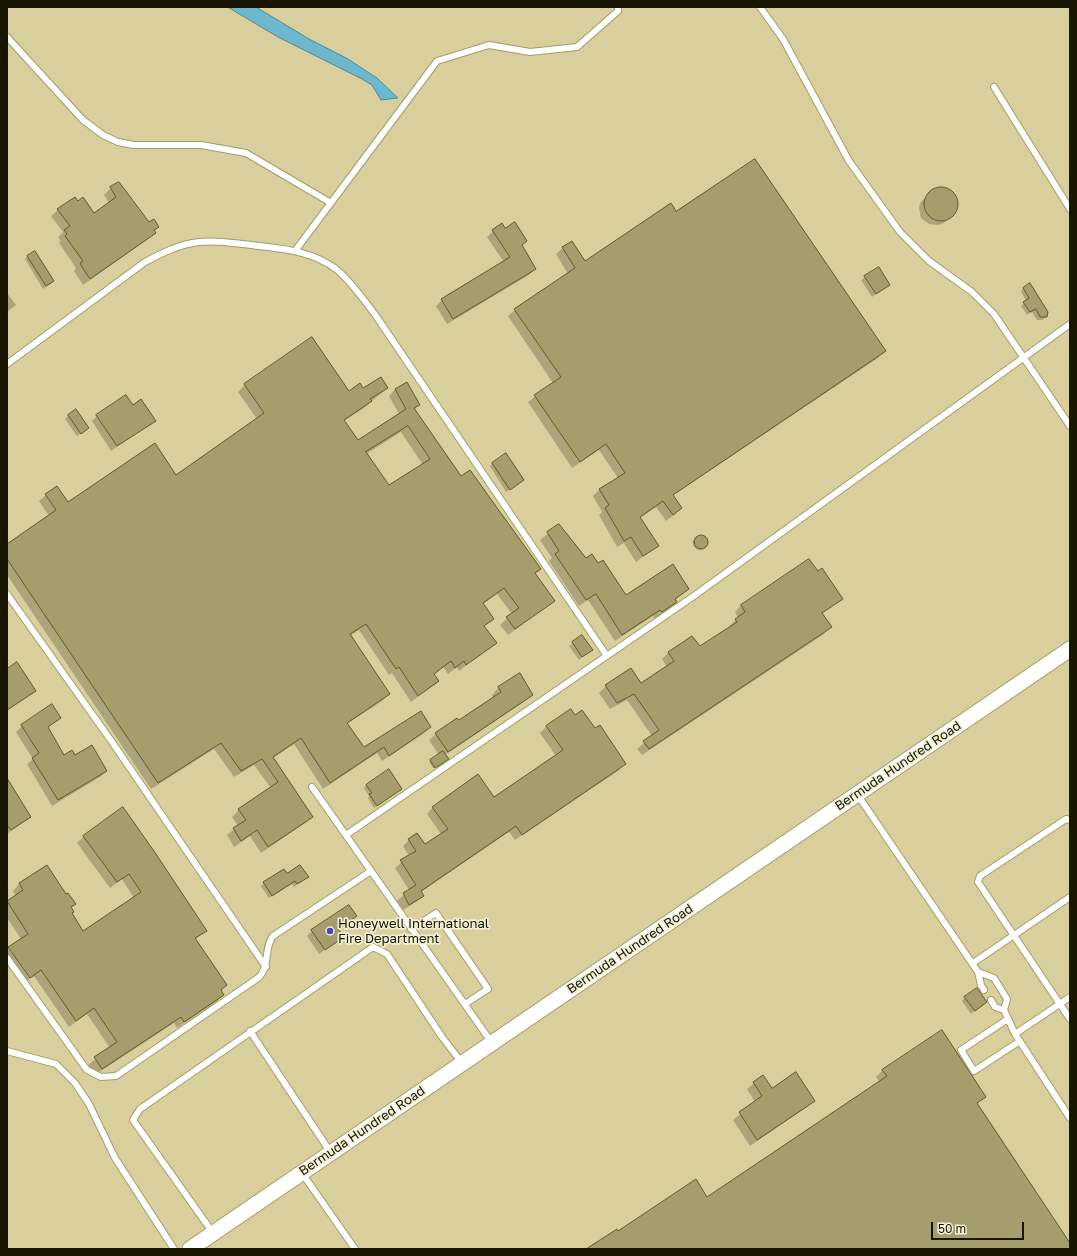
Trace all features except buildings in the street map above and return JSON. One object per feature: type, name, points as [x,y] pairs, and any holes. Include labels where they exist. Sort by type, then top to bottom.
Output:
[{"type":"street","name":"Bermuda Hundred Road","points":[[190,1249],[1070,649]]},
{"type":"lane","points":[[295,251],[437,61],[489,45],[530,52],[577,47],[618,11],[618,7]]},
{"type":"lane","points":[[760,7],[783,39],[849,161],[900,232],[929,261],[972,292],[988,308],[1070,426]]},
{"type":"lane","points":[[7,37],[83,120],[103,135],[118,142],[134,145],[201,145],[246,154],[331,203]]},
{"type":"lane","points":[[994,87],[1070,210]]},
{"type":"lane","points":[[7,364],[145,262],[162,253],[192,243],[217,241],[295,251],[321,260],[336,269],[349,280],[370,308],[607,656]]},
{"type":"lane","points":[[346,835],[691,598],[1070,324]]},
{"type":"lane","points":[[8,597],[266,967]]},
{"type":"lane","points":[[312,787],[492,1043]]},
{"type":"lane","points":[[857,794],[978,972],[981,985],[984,990]]},
{"type":"lane","points":[[1070,820],[1066,819],[980,876],[978,882],[1070,1019]]},
{"type":"lane","points":[[7,958],[87,1070],[101,1077],[107,1078],[116,1076],[258,978],[266,967],[267,947],[274,936],[371,871]]},
{"type":"lane","points":[[972,963],[1070,897]]},
{"type":"lane","points":[[411,929],[436,913],[488,990],[464,1004]]},
{"type":"lane","points":[[214,1233],[133,1120],[140,1109],[250,1031],[373,947],[387,954],[442,1037],[462,1064]]},
{"type":"lane","points":[[978,972],[994,978],[1007,999],[1004,1010],[1015,1034],[1070,1118]]},
{"type":"lane","points":[[1015,1034],[1070,997]]},
{"type":"lane","points":[[991,1000],[995,1007],[1004,1010]]},
{"type":"lane","points":[[1008,1019],[961,1050],[974,1071],[1020,1041]]},
{"type":"lane","points":[[250,1031],[331,1153]]},
{"type":"lane","points":[[7,1051],[56,1064],[75,1083],[89,1104],[115,1158],[174,1249]]},
{"type":"lane","points":[[302,1173],[355,1249]]},
{"type":"water","points":[[228,7],[256,7],[309,39],[348,59],[377,78],[398,98],[381,100],[372,85],[278,37]]},
{"type":"place","name":"Honeywell International Fire Department","points":[[330,931]]}]
